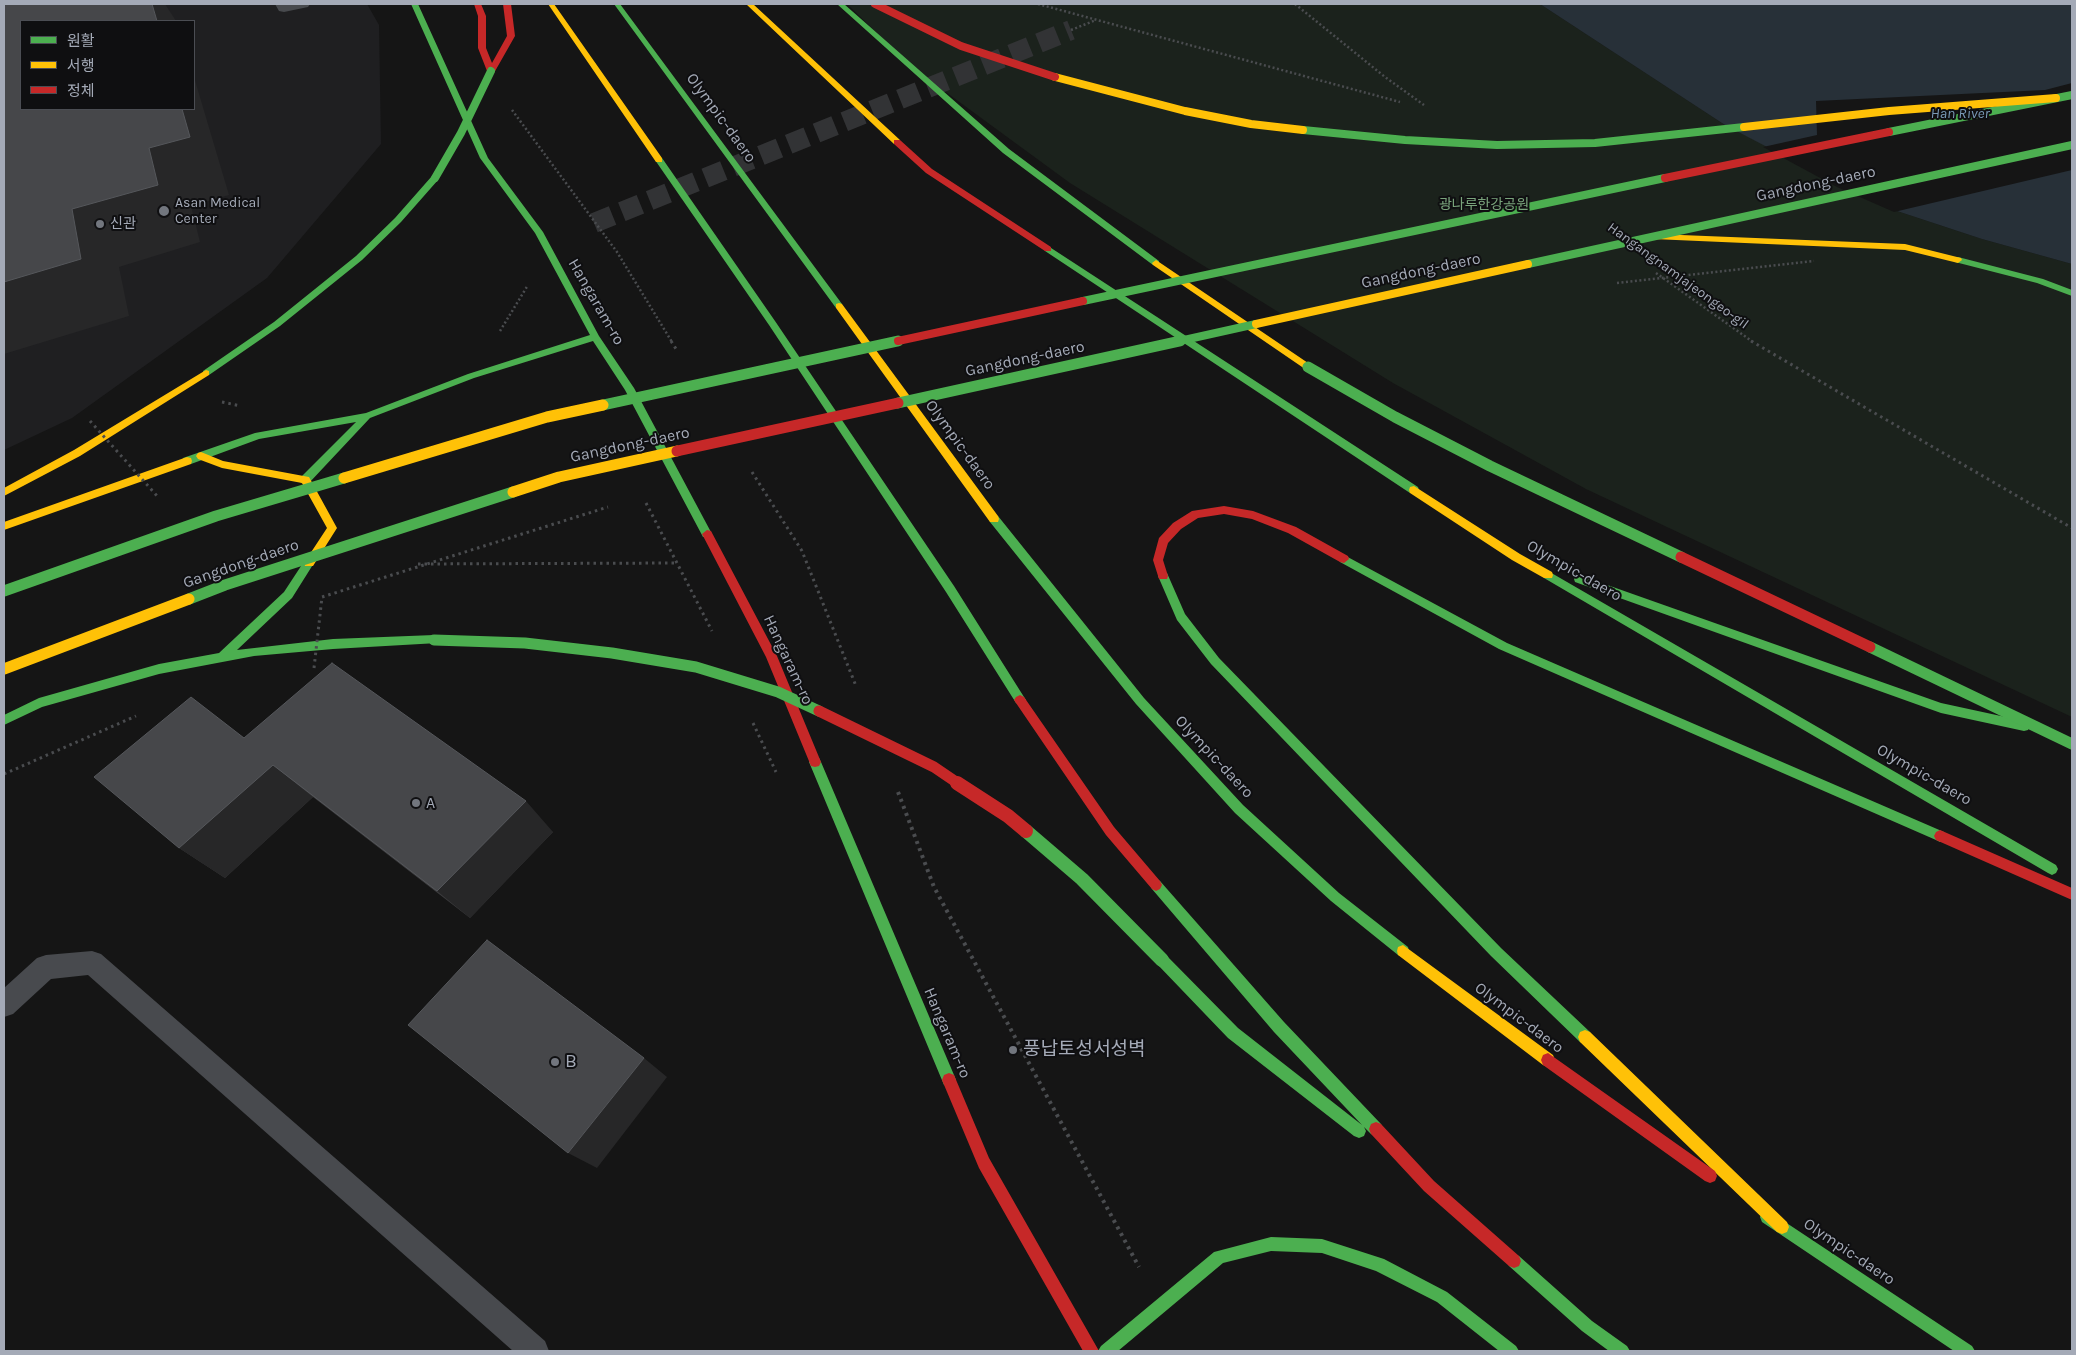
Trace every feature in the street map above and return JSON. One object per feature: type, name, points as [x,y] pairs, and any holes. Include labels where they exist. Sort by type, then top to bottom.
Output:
[{"type":"main road","name":"Hangaram-ro","points":[[414,4],[484,158],[539,232],[595,337],[629,388],[771,656],[984,1163],[1091,1351]]},
{"type":"main road","points":[[478,4],[482,16],[482,48],[491,71]]},
{"type":"main road","points":[[4,492],[77,453],[214,368],[277,324],[359,258],[398,220],[436,178],[511,36],[507,4]]},
{"type":"main road","points":[[551,4],[772,323],[950,589],[1025,708],[1110,830],[1279,1027],[1429,1186]]},
{"type":"main road","name":"Olympic-daero","points":[[617,4],[1012,543],[1140,701],[1239,808],[1335,898],[1430,972],[1607,1104],[1782,1227],[1967,1351]]},
{"type":"main road","name":"Olympic-daero","points":[[749,4],[929,171],[1516,557],[2064,876]]},
{"type":"main road","points":[[875,4],[961,46],[1036,72],[1119,95],[1251,124],[1323,133],[1405,140],[1497,145],[1595,142],[1889,111],[2056,98]]},
{"type":"main road","points":[[842,6],[1006,151],[1129,244],[1308,367],[1395,417],[1490,466],[2072,744]]},
{"type":"main road","points":[[4,591],[216,516],[547,417],[1826,144],[2072,95]]},
{"type":"main road","name":"Gangdong-daero","points":[[4,668],[225,585],[559,477],[2072,144]]},
{"type":"main road","points":[[1652,237],[1905,247],[2040,280],[2072,293]]},
{"type":"main road","points":[[4,526],[258,436],[367,416],[471,376],[595,337]]},
{"type":"main road","points":[[305,480],[367,416]]},
{"type":"main road","points":[[201,456],[222,464],[305,480],[332,528],[288,595],[222,657]]},
{"type":"main road","points":[[1782,1227],[1496,952],[1214,661],[1181,617],[1164,579],[1158,560],[1163,541],[1177,526],[1196,514],[1224,510],[1253,515],[1292,530],[1503,646],[2072,894]]},
{"type":"main road","points":[[1516,557],[1941,708],[2072,736]]},
{"type":"main road","points":[[4,720],[39,703],[159,669],[254,650],[333,644],[434,640],[525,643],[612,653],[696,667],[778,692],[934,767],[1008,816],[1082,879],[1233,1033],[1429,1186],[1587,1326],[1622,1351]]},
{"type":"main road","points":[[1106,1351],[1218,1257],[1271,1244],[1322,1246],[1379,1264],[1442,1297],[1510,1351]]},
{"type":"lane","points":[[282,4],[284,8],[303,4]]},
{"type":"lane","points":[[4,1005],[46,967],[92,963],[535,1351]]},
{"type":"path","points":[[1038,4],[1405,104]]},
{"type":"path","points":[[1295,4],[1385,77],[1427,107]]},
{"type":"path","points":[[1071,30],[1096,20]]},
{"type":"path","points":[[588,215],[616,252],[682,358]]},
{"type":"path","points":[[1611,284],[1814,261]]},
{"type":"path","name":"Hangangnamjajeongeo-gil","points":[[1650,268],[1754,343],[2072,528]]},
{"type":"path","points":[[499,333],[531,281]]},
{"type":"path","points":[[219,402],[248,408]]},
{"type":"path","points":[[90,421],[158,498]]},
{"type":"path","points":[[750,467],[802,551],[857,688]]},
{"type":"path","points":[[747,474],[757,472]]},
{"type":"path","points":[[314,668],[322,597],[612,506]]},
{"type":"path","points":[[4,774],[141,714]]},
{"type":"path","points":[[897,789],[934,887],[1160,1305]]},
{"type":"shaded area","name":"Asan Medical Center","points":[[4,4],[367,4],[379,25],[381,144],[267,278],[72,418],[4,450]]},
{"type":"green space","name":"광나루한강공원","points":[[847,4],[1540,4],[1725,125],[1897,211],[1982,239],[2072,264],[2072,717],[1586,489],[1393,383],[1070,183],[913,68]]},
{"type":"water","name":"Han River","points":[[1540,4],[2072,4],[2072,264],[1982,239],[1897,211],[1838,184],[1725,125]]},
{"type":"pier","points":[[2072,83],[2072,170],[1894,212],[1837,187],[1763,147],[1817,135],[1816,101],[2045,90]]},
{"type":"building","points":[[4,4],[152,4],[157,20],[20,20],[20,110],[182,110],[190,137],[149,148],[158,185],[72,209],[81,259],[4,282]]},
{"type":"building","name":"A","points":[[332,663],[526,801],[437,891],[273,765],[179,848],[94,777],[191,697],[244,738]]},
{"type":"building","name":"B","points":[[487,940],[644,1058],[568,1153],[408,1025]]},
{"type":"tunnel","points":[[594,223],[1071,30]]},
{"type":"traffic: fast","points":[[414,4],[484,158],[539,232],[595,337],[629,388],[707,534]]},
{"type":"traffic: fast","points":[[617,4],[839,306]]},
{"type":"traffic: fast","points":[[840,4],[1006,151],[1156,263]]},
{"type":"traffic: fast","points":[[435,178],[461,133],[491,71]]},
{"type":"traffic: fast","points":[[1889,132],[2072,95]]},
{"type":"traffic: fast","points":[[1303,130],[1405,140],[1497,145],[1595,143],[1744,127]]},
{"type":"traffic: fast","points":[[1528,264],[2072,145]]},
{"type":"traffic: fast","points":[[659,160],[772,323],[950,589],[1020,700]]},
{"type":"traffic: fast","points":[[206,373],[277,324],[359,258],[398,220],[435,178]]},
{"type":"traffic: fast","points":[[1083,301],[1665,178]]},
{"type":"traffic: fast","points":[[1048,249],[1414,490]]},
{"type":"traffic: fast","points":[[1958,260],[2040,281],[2072,293]]},
{"type":"traffic: fast","points":[[898,403],[1256,324]]},
{"type":"traffic: fast","points":[[187,461],[258,436],[367,416],[471,376],[595,337]]},
{"type":"traffic: fast","points":[[603,405],[898,341]]},
{"type":"traffic: fast","points":[[1308,367],[1395,417],[1490,466],[1681,557]]},
{"type":"traffic: fast","points":[[305,480],[367,416]]},
{"type":"traffic: fast","points":[[4,591],[216,516],[344,478]]},
{"type":"traffic: fast","points":[[189,599],[225,585],[513,492]]},
{"type":"traffic: fast","points":[[994,519],[1140,701],[1239,809],[1335,897],[1403,951]]},
{"type":"traffic: fast","points":[[1344,559],[1503,646],[1940,836]]},
{"type":"traffic: fast","points":[[222,657],[288,595],[309,563]]},
{"type":"traffic: fast","points":[[1548,575],[2052,869]]},
{"type":"traffic: fast","points":[[1163,576],[1181,617],[1215,661],[1496,952],[1585,1037]]},
{"type":"traffic: fast","points":[[1579,579],[1941,708],[2024,726]]},
{"type":"traffic: fast","points":[[4,720],[39,703],[159,669],[254,651],[333,644],[434,640]]},
{"type":"traffic: fast","points":[[434,640],[525,643],[612,653],[696,667],[778,692],[819,711]]},
{"type":"traffic: fast","points":[[1870,647],[2072,744]]},
{"type":"traffic: fast","points":[[815,762],[949,1080]]},
{"type":"traffic: fast","points":[[1026,831],[1082,879],[1162,960]]},
{"type":"traffic: fast","points":[[1156,885],[1279,1027],[1376,1129]]},
{"type":"traffic: fast","points":[[1162,960],[1233,1033],[1359,1131]]},
{"type":"traffic: fast","points":[[1767,1217],[1967,1351]]},
{"type":"traffic: fast","points":[[1106,1351],[1219,1257],[1271,1244],[1322,1246],[1379,1264],[1442,1297],[1511,1351]]},
{"type":"traffic: fast","points":[[1514,1261],[1587,1326],[1622,1351]]},
{"type":"traffic: slow","points":[[551,4],[659,160]]},
{"type":"traffic: slow","points":[[749,4],[897,142]]},
{"type":"traffic: slow","points":[[1055,77],[1185,111],[1251,124],[1303,130]]},
{"type":"traffic: slow","points":[[1744,127],[1889,111],[2056,98]]},
{"type":"traffic: slow","points":[[1656,237],[1905,247],[1958,260]]},
{"type":"traffic: slow","points":[[1156,263],[1308,367]]},
{"type":"traffic: slow","points":[[1256,324],[1528,264]]},
{"type":"traffic: slow","points":[[839,306],[994,519]]},
{"type":"traffic: slow","points":[[4,492],[77,453],[206,373]]},
{"type":"traffic: slow","points":[[344,478],[547,417],[603,405]]},
{"type":"traffic: slow","points":[[513,492],[559,477],[677,451]]},
{"type":"traffic: slow","points":[[201,456],[222,464],[305,480],[332,528],[309,563]]},
{"type":"traffic: slow","points":[[4,526],[187,461]]},
{"type":"traffic: slow","points":[[1414,490],[1516,557],[1548,575]]},
{"type":"traffic: slow","points":[[4,669],[189,599]]},
{"type":"traffic: slow","points":[[1403,951],[1548,1060]]},
{"type":"traffic: slow","points":[[1585,1037],[1782,1227]]},
{"type":"traffic: jam","points":[[478,4],[482,16],[482,48],[491,71]]},
{"type":"traffic: jam","points":[[491,71],[511,36],[507,4]]},
{"type":"traffic: jam","points":[[875,4],[961,46],[1055,77]]},
{"type":"traffic: jam","points":[[1665,178],[1889,132]]},
{"type":"traffic: jam","points":[[897,142],[929,171],[1048,249]]},
{"type":"traffic: jam","points":[[898,341],[1083,301]]},
{"type":"traffic: jam","points":[[677,451],[898,403]]},
{"type":"traffic: jam","points":[[1163,576],[1158,560],[1163,541],[1177,526],[1196,514],[1224,510],[1253,515],[1292,530],[1344,559]]},
{"type":"traffic: jam","points":[[707,534],[771,656],[815,762]]},
{"type":"traffic: jam","points":[[1681,557],[1870,647]]},
{"type":"traffic: jam","points":[[1020,700],[1110,831],[1156,885]]},
{"type":"traffic: jam","points":[[819,711],[934,767],[1008,816],[1026,831]]},
{"type":"traffic: jam","points":[[1940,836],[2072,894]]},
{"type":"traffic: jam","points":[[1548,1060],[1710,1176]]},
{"type":"traffic: jam","points":[[949,1080],[984,1163],[1091,1351]]},
{"type":"traffic: jam","points":[[1376,1129],[1429,1186],[1514,1261]]},
{"type":"place","name":"Asan Medical Center","points":[[164,211]]},
{"type":"place","name":"신관","points":[[100,224]]},
{"type":"place","name":"A","points":[[416,803]]},
{"type":"place","name":"풍납토성서성벽","points":[[1013,1050]]},
{"type":"place","name":"B","points":[[555,1062]]}]
